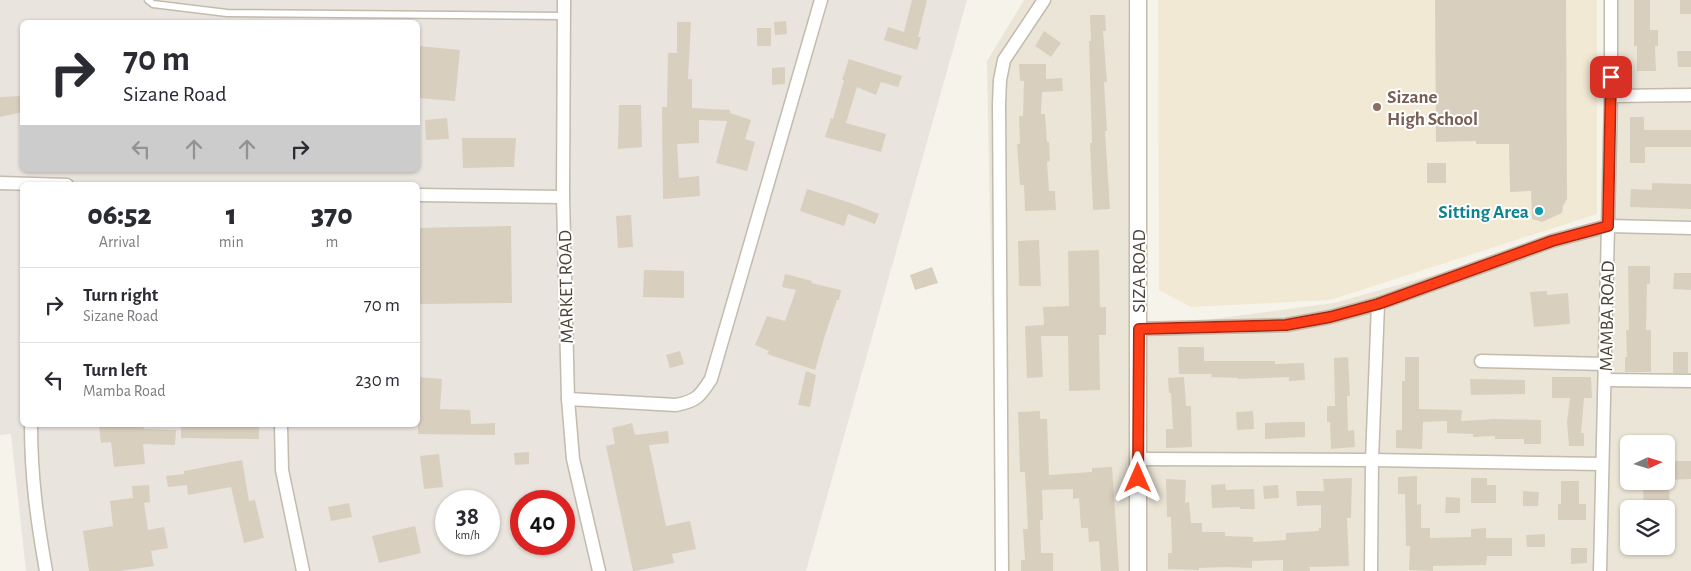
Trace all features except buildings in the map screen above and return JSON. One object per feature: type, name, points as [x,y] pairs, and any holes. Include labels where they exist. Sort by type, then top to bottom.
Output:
[{"type":"street","name":"MARKET ROAD","points":[[564,0],[563,196],[568,399],[573,459],[599,571]]},
{"type":"street","points":[[568,399],[676,405],[698,398],[711,379],[821,0]]},
{"type":"street","points":[[1002,571],[1000,80],[1004,60],[1044,0]]},
{"type":"street","name":"SIZA ROAD","points":[[1138,0],[1138,571]]},
{"type":"street","name":"MAMBA ROAD","points":[[1600,571],[1611,96],[1611,0]]},
{"type":"street","points":[[1611,96],[1691,95]]},
{"type":"street","points":[[0,183],[20,184]]},
{"type":"street","points":[[420,195],[563,196]]},
{"type":"street","points":[[1139,329],[1286,325],[1330,317],[1378,304],[1552,241],[1608,226],[1691,228]]},
{"type":"street","points":[[1371,571],[1372,460],[1378,304]]},
{"type":"street","points":[[1481,361],[1605,364]]},
{"type":"street","points":[[1605,380],[1691,381]]},
{"type":"street","points":[[31,427],[32,473],[36,517],[46,571]]},
{"type":"street","points":[[282,427],[282,470],[303,571]]},
{"type":"street","points":[[1138,460],[1372,460],[1602,464]]},
{"type":"lane","points":[[148,0],[153,4],[227,13],[564,16]]},
{"type":"shaded area","points":[[0,0],[967,0],[806,571],[26,571],[11,434],[0,435]]},
{"type":"shaded area","points":[[1024,0],[1128,0],[1131,296],[1139,329],[1334,303],[1608,226],[1609,0],[1691,0],[1691,571],[997,571],[987,61]]},
{"type":"shaded area","name":"Sizane High School","points":[[1158,0],[1597,0],[1597,214],[1330,300],[1191,307],[1159,290]]},
{"type":"place","name":"Sizane High School","points":[[1377,107]]},
{"type":"place","name":"Sitting Area","points":[[1539,211]]},
{"type":"route","points":[[1138,478],[1139,329],[1286,325],[1330,317],[1378,304],[1552,241],[1608,226],[1611,77]]}]
